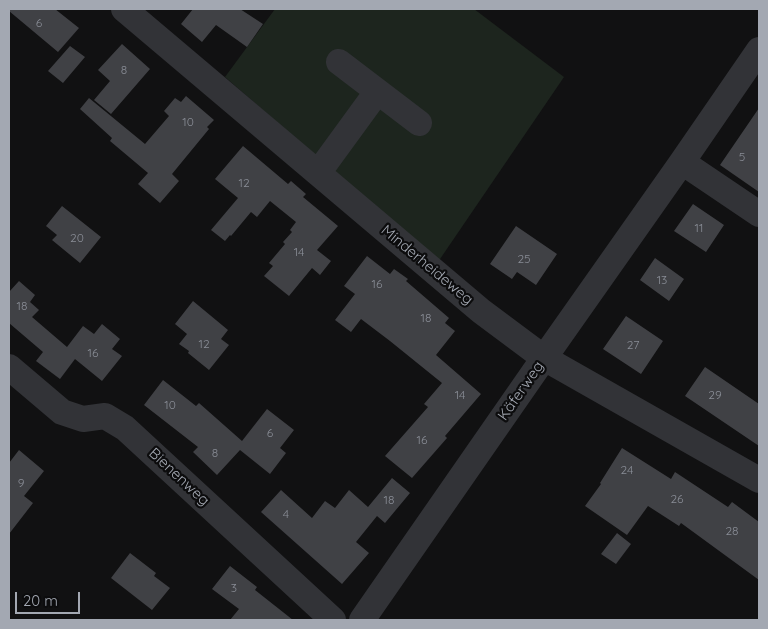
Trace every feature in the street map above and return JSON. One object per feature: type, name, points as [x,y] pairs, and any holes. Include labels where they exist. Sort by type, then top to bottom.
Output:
[{"type":"street","name":"Minderheideweg","points":[[124,9],[481,311],[544,358],[759,480]]},
{"type":"street","name":"Käferweg","points":[[362,620],[759,50]]},
{"type":"street","points":[[339,62],[420,123]]},
{"type":"street","points":[[318,173],[378,92]]},
{"type":"street","points":[[682,162],[759,214]]},
{"type":"street","name":"Bienenweg","points":[[9,367],[62,412],[83,419],[105,416],[125,428],[333,620]]},
{"type":"shaded area","points":[[275,9],[474,9],[564,77],[438,262],[225,77]]},
{"type":"building","points":[[9,9],[55,9],[79,28],[58,52],[9,11]]},
{"type":"building","points":[[193,9],[240,9],[263,24],[247,47],[216,25],[202,42],[181,24]]},
{"type":"building","points":[[122,44],[150,69],[111,114],[94,100],[110,81],[98,70]]},
{"type":"building","points":[[70,46],[85,57],[63,83],[48,71]]},
{"type":"building","points":[[186,96],[214,120],[207,127],[209,129],[172,174],[179,181],[160,203],[138,184],[148,173],[110,141],[112,138],[80,109],[89,98],[145,144],[169,116],[164,111],[175,98],[181,102]]},
{"type":"building","points":[[759,108],[759,192],[720,165]]},
{"type":"building","points":[[243,146],[288,184],[291,181],[306,194],[303,197],[338,226],[317,250],[331,261],[320,275],[312,268],[289,296],[264,276],[273,266],[269,263],[285,244],[283,242],[292,232],[290,230],[296,222],[270,201],[257,217],[251,212],[225,241],[211,230],[238,198],[215,179]]},
{"type":"building","points":[[693,204],[724,225],[706,252],[674,231]]},
{"type":"building","points":[[62,206],[101,237],[80,263],[52,240],[57,235],[46,226]]},
{"type":"building","points":[[516,226],[557,254],[536,285],[517,272],[512,279],[490,264]]},
{"type":"building","points":[[367,256],[390,274],[394,269],[408,279],[406,281],[449,318],[445,323],[455,331],[436,355],[481,394],[445,436],[447,438],[412,478],[385,456],[428,407],[424,404],[442,383],[361,319],[351,332],[335,320],[355,294],[344,286]]},
{"type":"building","points":[[655,258],[684,279],[669,301],[640,280]]},
{"type":"building","points":[[19,281],[35,295],[30,302],[39,310],[32,317],[67,347],[83,326],[94,334],[102,324],[120,339],[112,349],[122,356],[102,381],[75,359],[60,379],[36,361],[43,352],[9,323],[9,292]]},
{"type":"building","points":[[193,301],[228,330],[221,339],[229,345],[209,370],[179,344],[187,334],[175,324]]},
{"type":"building","points":[[626,316],[663,341],[641,374],[603,349]]},
{"type":"building","points":[[705,367],[759,404],[759,446],[685,396]]},
{"type":"building","points":[[163,380],[196,406],[199,403],[242,441],[267,409],[294,430],[280,448],[286,453],[270,474],[240,450],[217,475],[193,452],[198,447],[144,405]]},
{"type":"building","points":[[622,448],[671,479],[675,472],[728,507],[732,502],[759,522],[759,580],[681,523],[679,526],[648,506],[627,535],[585,506],[601,484]]},
{"type":"building","points":[[19,450],[44,471],[24,496],[33,503],[9,534],[9,463]]},
{"type":"building","points":[[392,478],[410,493],[385,523],[377,516],[356,542],[369,553],[342,584],[261,512],[281,490],[312,518],[325,501],[335,508],[349,490],[368,507]]},
{"type":"building","points":[[617,533],[631,544],[616,564],[601,554]]},
{"type":"building","points":[[130,553],[156,573],[154,576],[170,588],[152,610],[111,578]]},
{"type":"building","points":[[230,566],[257,587],[255,590],[293,620],[230,620],[239,609],[212,589]]}]
